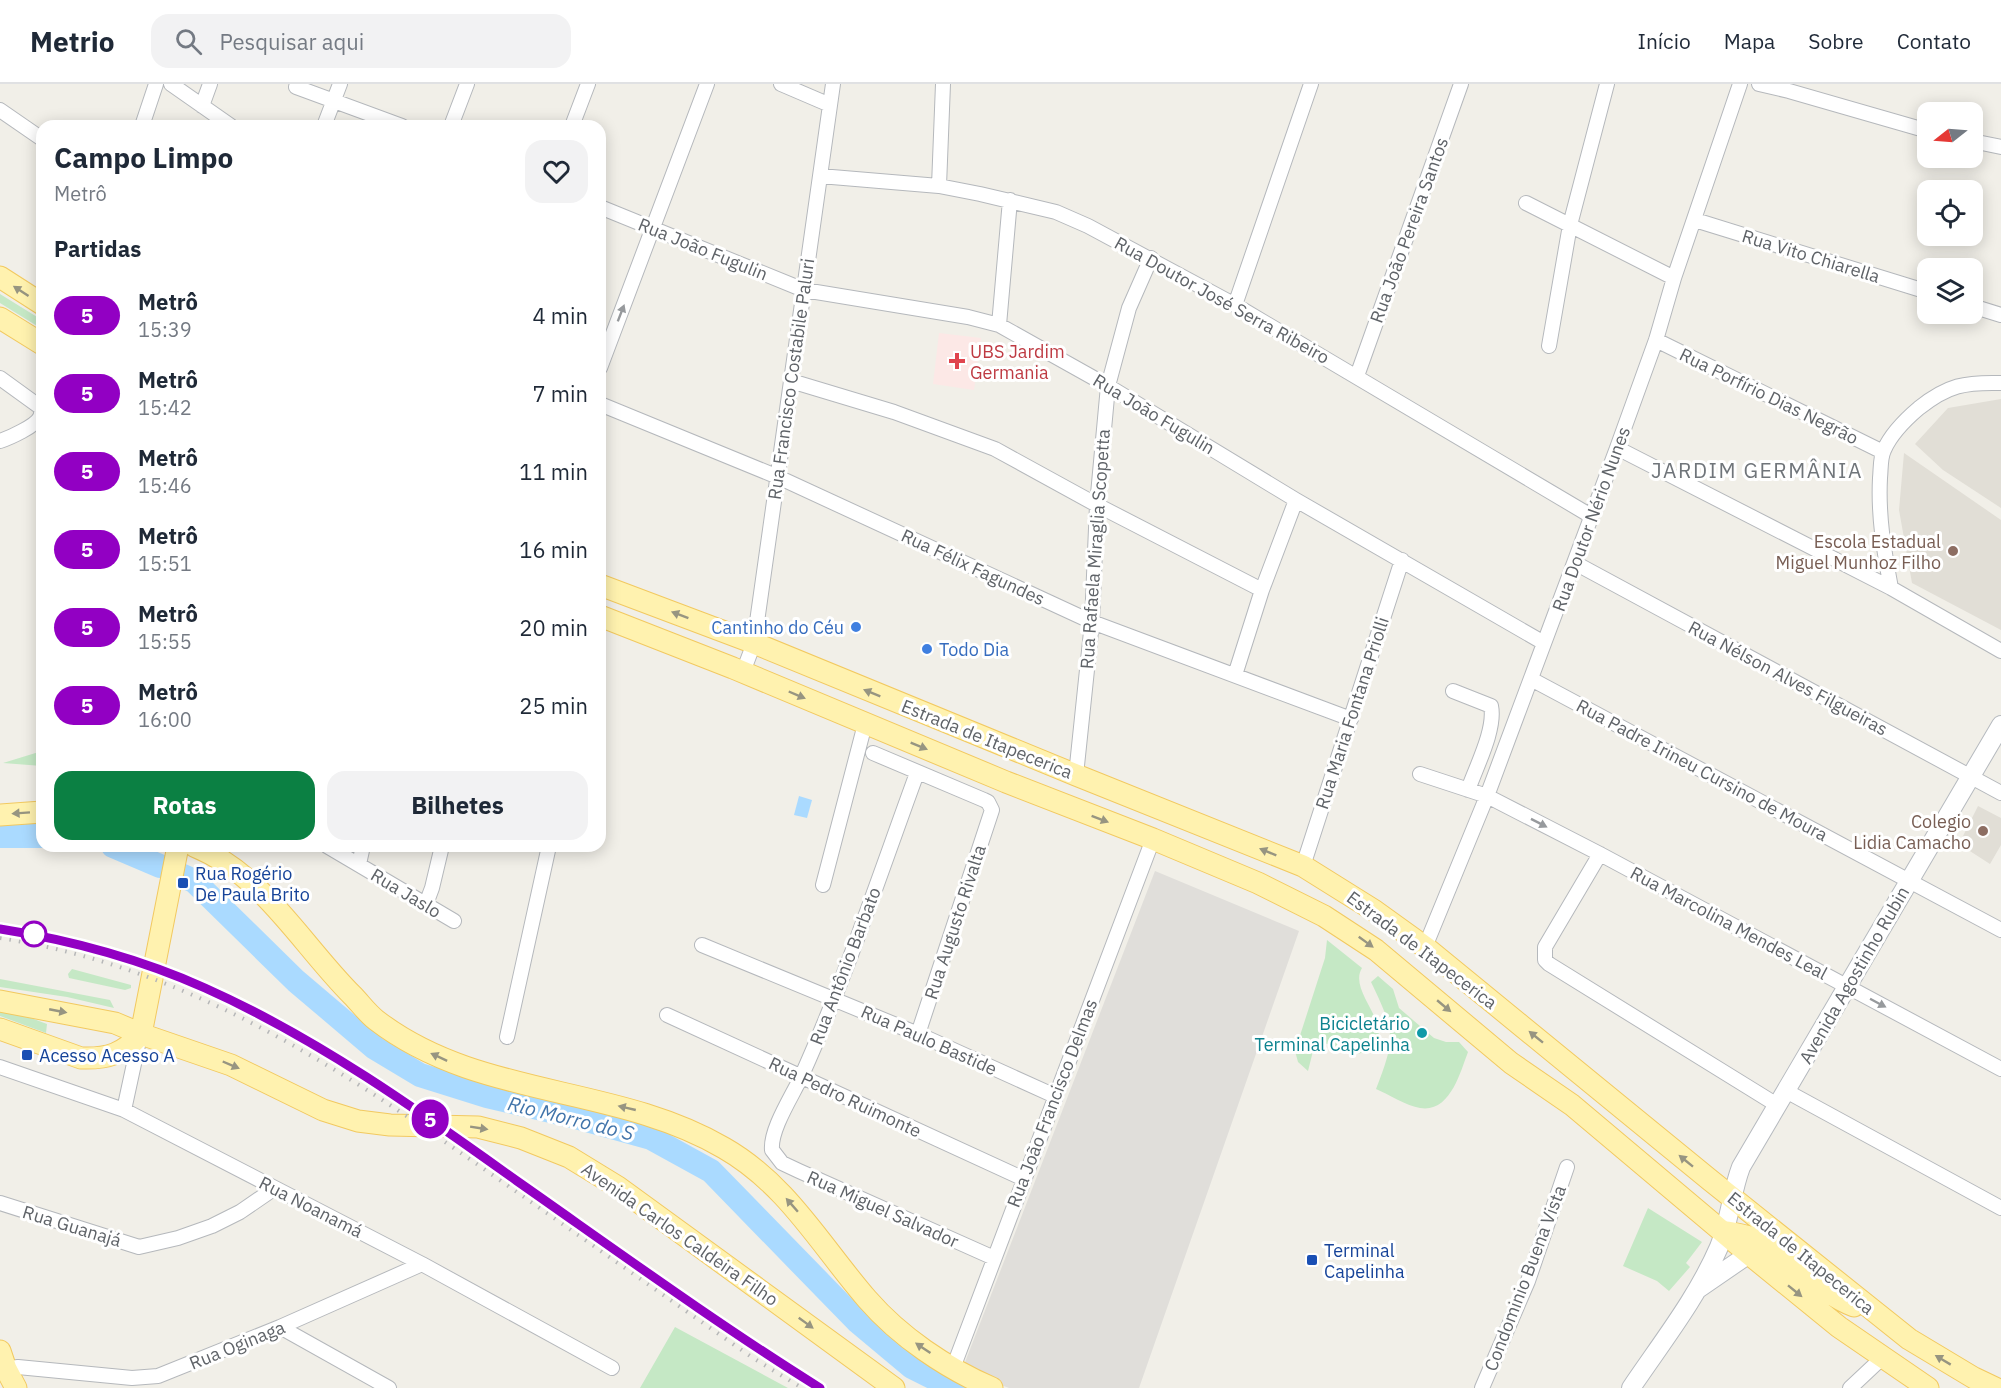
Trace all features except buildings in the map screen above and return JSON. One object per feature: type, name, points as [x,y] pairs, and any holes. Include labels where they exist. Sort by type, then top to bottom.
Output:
[{"type":"main road","points":[[0,277],[36,300]]},
{"type":"main road","points":[[0,318],[36,340]]},
{"type":"main road","name":"Estrada de Itapecerica","points":[[606,587],[754,643],[1076,776],[1303,866],[1375,911],[1425,947],[1909,1339],[1995,1388]]},
{"type":"main road","points":[[606,608],[628,614],[713,648],[738,648],[754,643]]},
{"type":"main road","name":"Estrada de Itapecerica","points":[[606,618],[743,672],[1006,782],[1153,839],[1258,883],[1324,916],[1359,937],[1511,1063],[1572,1105],[1839,1327],[1928,1388]]},
{"type":"main road","name":"Avenida Agostinho Rubin","points":[[1697,1290],[1725,1232],[1741,1167],[2001,725]]},
{"type":"main road","points":[[0,815],[36,812]]},
{"type":"main road","points":[[0,1029],[81,1058],[112,1055],[130,1046],[141,1034],[177,852]]},
{"type":"main road","points":[[205,852],[236,868],[267,898],[338,981],[375,1019],[417,1047],[449,1062],[498,1078],[637,1111],[679,1125],[724,1148],[754,1168],[778,1188],[816,1232],[868,1300],[906,1336],[953,1368],[992,1388]]},
{"type":"main road","name":"Avenida Carlos Caldeira Filho","points":[[0,1001],[116,1023],[231,1065],[323,1110],[358,1121],[390,1125],[478,1127],[521,1138],[569,1157],[618,1187],[894,1388]]},
{"type":"main road","points":[[1572,1105],[1610,1122],[1695,1189],[1709,1194],[1733,1197]]},
{"type":"main road","points":[[1725,1232],[1753,1238],[1827,1293],[1882,1318]]},
{"type":"main road","points":[[1631,1388],[1697,1290],[1749,1254]]},
{"type":"main road","points":[[4,1370],[16,1388]]},
{"type":"street","points":[[144,120],[156,84]]},
{"type":"street","points":[[171,84],[222,120]]},
{"type":"street","points":[[202,106],[210,84]]},
{"type":"street","points":[[327,120],[340,84]]},
{"type":"street","points":[[453,120],[467,84]]},
{"type":"street","points":[[574,120],[588,84]]},
{"type":"street","points":[[606,352],[707,84]]},
{"type":"street","points":[[781,84],[830,105]]},
{"type":"street","name":"Rua Francisco Costabile Paluri","points":[[743,672],[754,643],[833,84]]},
{"type":"street","points":[[939,186],[943,84]]},
{"type":"street","points":[[1235,304],[1311,84]]},
{"type":"street","name":"Rua João Pereira Santos","points":[[1357,376],[1461,84]]},
{"type":"street","points":[[1549,346],[1570,225],[1607,84]]},
{"type":"street","name":"Rua Doutor Nério Nunes","points":[[1425,947],[1487,796],[1617,448],[1656,340],[1674,278],[1740,84]]},
{"type":"street","points":[[1759,84],[1917,127]]},
{"type":"street","points":[[296,87],[387,120]]},
{"type":"street","points":[[0,110],[36,135]]},
{"type":"street","points":[[1983,143],[2001,147]]},
{"type":"street","name":"Rua Doutor José Serra Ribeiro","points":[[820,176],[939,186],[1056,212],[1088,226],[1235,304],[1591,516]]},
{"type":"street","points":[[999,325],[1010,200]]},
{"type":"street","points":[[1526,203],[1674,278]]},
{"type":"street","name":"Rua João Fugulin","points":[[606,210],[804,290],[968,317],[999,325],[1108,386],[1296,500],[1544,643]]},
{"type":"street","name":"Rua Vito Chiarella","points":[[1695,220],[1917,289]]},
{"type":"street","name":"Rua Rafaela Miraglia Scopetta","points":[[1076,776],[1092,622],[1097,504],[1108,386],[1129,308],[1151,258]]},
{"type":"street","points":[[1983,309],[2001,315]]},
{"type":"street","name":"Rua Porfírio Dias Negrão","points":[[1656,340],[1883,452]]},
{"type":"street","points":[[0,378],[36,404]]},
{"type":"street","points":[[791,381],[894,412],[995,449],[1262,590]]},
{"type":"street","points":[[1891,588],[1881,538],[1879,501],[1883,452],[1908,417],[1938,394],[1978,382],[2001,382]]},
{"type":"street","name":"Rua Félix Fagundes","points":[[606,406],[778,477],[1092,622],[1351,719]]},
{"type":"street","points":[[0,441],[12,437],[36,422]]},
{"type":"street","points":[[1617,448],[1891,588],[2001,651]]},
{"type":"street","points":[[1235,675],[1262,590],[1296,500]]},
{"type":"street","name":"Rua Maria Fontana Priolli","points":[[1303,866],[1402,560]]},
{"type":"street","name":"Rua Nélson Alves Filgueiras","points":[[1575,563],[2001,793]]},
{"type":"street","name":"Rua Padre Irineu Cursino de Moura","points":[[1531,679],[2001,930]]},
{"type":"street","points":[[1453,691],[1491,705],[1488,733],[1468,790]]},
{"type":"street","points":[[822,885],[865,724]]},
{"type":"street","points":[[873,753],[917,773]]},
{"type":"street","name":"Rua Augusto Rivalta","points":[[917,773],[984,800],[988,802],[992,810],[918,1034]]},
{"type":"street","name":"Rua Antônio Barbato","points":[[775,1156],[772,1150],[772,1137],[834,999],[917,773]]},
{"type":"street","name":"Rua Marcolina Mendes Leal","points":[[1420,774],[1487,796],[2001,1069]]},
{"type":"street","name":"Rua João Francisco Delmas","points":[[953,1368],[1153,839]]},
{"type":"street","name":"Rua Jaslo","points":[[338,852],[454,921]]},
{"type":"street","points":[[359,864],[362,852]]},
{"type":"street","points":[[426,904],[441,852]]},
{"type":"street","points":[[507,1037],[548,852]]},
{"type":"street","points":[[1600,854],[1545,947],[1545,960],[1559,971],[1781,1098],[2001,1208]]},
{"type":"street","name":"Rua Paulo Bastide","points":[[702,945],[918,1034],[1055,1096]]},
{"type":"street","name":"Rua Pedro Ruimonte","points":[[667,1015],[1024,1179]]},
{"type":"street","points":[[124,1110],[141,1034]]},
{"type":"street","name":"Rua Noanamá","points":[[0,1067],[124,1110],[423,1264],[612,1368]]},
{"type":"street","name":"Rua Miguel Salvador","points":[[775,1156],[782,1163],[799,1171],[994,1258]]},
{"type":"street","name":"Condominio Buena Vista","points":[[1482,1388],[1528,1281],[1567,1167]]},
{"type":"street","name":"Rua Guanajá","points":[[0,1203],[139,1246],[178,1238],[212,1226],[240,1212],[275,1188]]},
{"type":"street","name":"Rua Oginaga","points":[[4,1370],[18,1367],[132,1378],[158,1376],[280,1327],[423,1264]]},
{"type":"street","points":[[280,1327],[389,1388]]},
{"type":"street","points":[[1850,1388],[1882,1358]]},
{"type":"shaded area","name":"UBS Jardim Germania","points":[[939,333],[981,338],[974,390],[933,384]]},
{"type":"shaded area","points":[[2001,399],[2001,508],[1943,470],[1915,444],[1948,408]]},
{"type":"shaded area","name":"Escola Estadual Miguel Munhoz Filho","points":[[1904,453],[2001,520],[2001,630],[1912,583],[1899,510]]},
{"type":"shaded area","name":"Colegio Lidia Camacho","points":[[1978,806],[2001,818],[2001,845],[1990,864],[1959,844]]},
{"type":"shaded area","points":[[1155,871],[1299,931],[1139,1388],[1009,1388],[962,1370]]},
{"type":"green space","points":[[0,294],[36,316],[36,325],[0,303]]},
{"type":"green space","points":[[36,753],[36,766],[3,763]]},
{"type":"green space","points":[[1327,940],[1362,968],[1359,981],[1379,1032],[1377,1049],[1357,1054],[1354,1046],[1345,1051],[1322,1042],[1314,1047],[1308,1071],[1298,1062],[1295,1051],[1325,958]]},
{"type":"green space","points":[[72,969],[131,985],[131,988],[125,990],[69,978],[68,974]]},
{"type":"green space","points":[[1378,976],[1393,989],[1399,1008],[1434,1038],[1446,1042],[1459,1042],[1468,1052],[1452,1090],[1439,1104],[1430,1108],[1415,1107],[1376,1089],[1390,1045],[1385,1012],[1371,982]]},
{"type":"green space","points":[[0,979],[110,1000],[114,1008],[67,997],[0,987]]},
{"type":"green space","points":[[0,1010],[47,1024],[46,1033],[0,1016]]},
{"type":"green space","points":[[1648,1208],[1702,1242],[1686,1263],[1690,1267],[1669,1291],[1657,1281],[1623,1266]]},
{"type":"green space","points":[[675,1327],[788,1388],[640,1388]]},
{"type":"water","points":[[799,796],[812,800],[807,818],[794,815]]},
{"type":"waterway","name":"Rio Morro do S","points":[[0,836],[36,836]]},
{"type":"waterway","name":"Rio Morro do S","points":[[127,852],[160,866]]},
{"type":"waterway","name":"Rio Morro do S","points":[[174,872],[194,881],[296,981],[375,1048],[420,1075],[487,1096],[651,1138],[711,1171],[857,1321],[912,1367],[954,1388]]},
{"type":"railway","points":[[0,929],[52,939],[130,959],[205,988],[284,1028],[397,1097],[700,1309],[820,1388]]},
{"type":"railway","points":[[0,938],[71,953],[139,974],[204,1000],[266,1031],[386,1102],[753,1358],[802,1388]]},
{"type":"metro line","name":"5","points":[[0,929],[49,936],[134,961],[205,988],[268,1019],[408,1104],[759,1350],[820,1388]]},
{"type":"place","name":"UBS Jardim Germania","points":[[957,361]]},
{"type":"place","name":"Escola Estadual Miguel Munhoz Filho","points":[[1953,551]]},
{"type":"place","name":"Cantinho do Céu","points":[[856,627]]},
{"type":"place","name":"Todo Dia","points":[[927,649]]},
{"type":"place","name":"Colegio Lidia Camacho","points":[[1983,831]]},
{"type":"place","name":"Rua Rogério De Paula Brito","points":[[183,883]]},
{"type":"place","name":"Bicicletário Terminal Capelinha","points":[[1422,1033]]},
{"type":"place","name":"Acesso Acesso A","points":[[27,1055]]},
{"type":"place","name":"Terminal Capelinha","points":[[1312,1260]]},
{"type":"district","name":"JARDIM GERMÂNIA","points":[[1757,470]]}]
